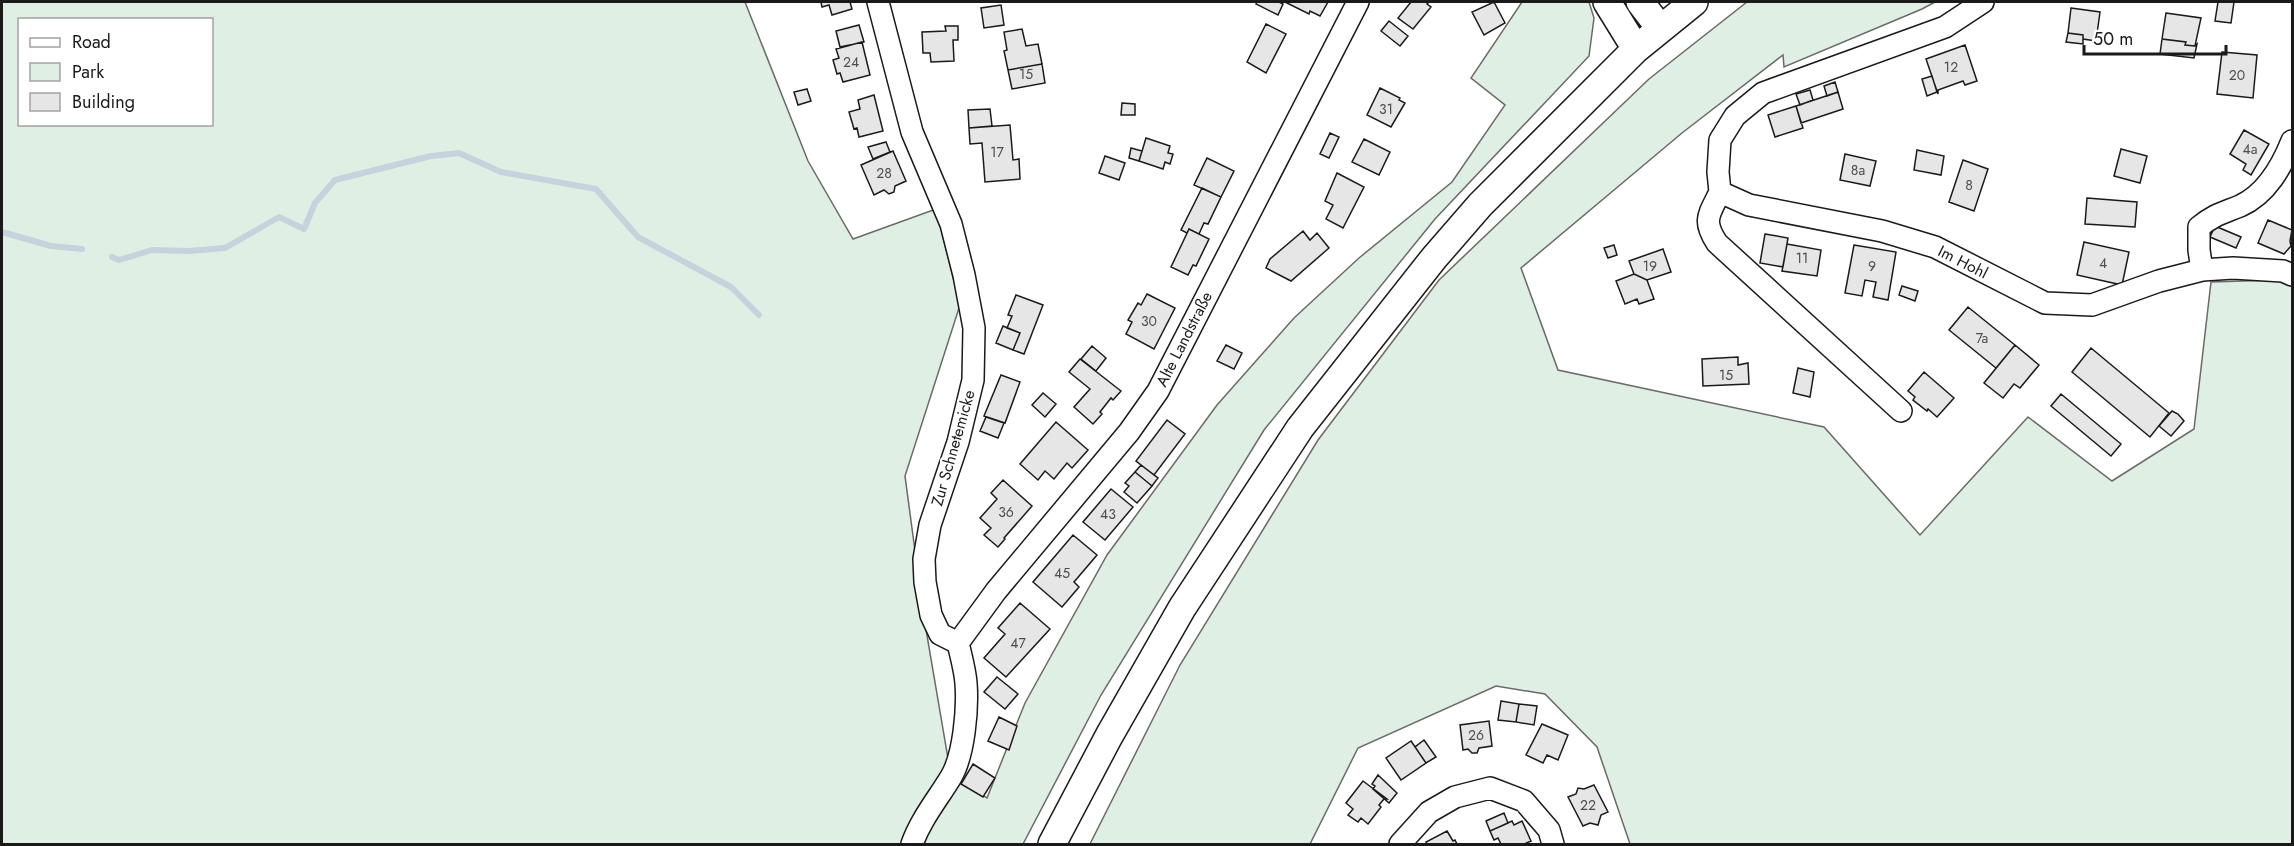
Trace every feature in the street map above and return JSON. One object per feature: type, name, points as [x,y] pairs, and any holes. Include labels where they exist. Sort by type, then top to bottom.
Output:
[{"type":"main road","points":[[1607,2],[1636,49]]},
{"type":"main road","points":[[1640,2],[1660,28]]},
{"type":"main road","points":[[1052,844],[1109,736],[1182,608],[1300,428],[1434,258],[1480,205],[1636,49],[1694,2]]},
{"type":"street","name":"Zur Schnetemicke","points":[[878,2],[912,132],[951,224],[974,328],[973,380],[958,442],[930,525],[924,559],[925,582],[931,615],[940,634],[958,643]]},
{"type":"street","name":"Alte Landstraße","points":[[958,643],[996,591],[1129,432],[1158,391],[1358,2]]},
{"type":"street","points":[[1901,411],[1717,243],[1707,229],[1709,214],[1720,192],[1718,172],[1720,140],[1735,116],[1763,93],[1945,27],[1983,2]]},
{"type":"street","points":[[2202,270],[2199,227],[2215,214],[2243,205],[2270,183],[2284,162],[2292,141]]},
{"type":"street","name":"Im Hohl","points":[[1720,192],[1749,205],[1882,231],[1935,247],[2045,303],[2092,305],[2159,281],[2202,270],[2233,268],[2283,271],[2292,275]]},
{"type":"street","points":[[912,844],[926,814],[951,776],[960,756],[966,683],[958,643]]},
{"type":"street","points":[[1400,844],[1429,812],[1455,797],[1490,788],[1524,801],[1549,830],[1553,844]]},
{"type":"green space","points":[[2,2],[745,2],[808,161],[853,239],[936,209],[960,305],[905,476],[924,618],[951,776],[987,798],[1025,703],[1107,555],[1217,405],[1294,318],[1359,258],[1452,182],[1505,105],[1471,78],[1522,2],[1589,2],[1594,18],[1589,56],[1435,219],[1264,430],[1101,695],[1023,844],[2,844]]},
{"type":"green space","points":[[1747,2],[1935,2],[1784,67],[1783,55],[1682,133],[1521,268],[1558,370],[1824,427],[1920,535],[2028,417],[2112,481],[2194,429],[2211,282],[2275,280],[2292,286],[2292,844],[1630,844],[1597,747],[1545,694],[1496,686],[1358,748],[1310,844],[1090,844],[1180,665],[1318,440],[1439,280],[1649,79]]},
{"type":"building","points":[[821,2],[850,2],[852,9],[832,15],[829,5],[822,7]]},
{"type":"building","points":[[1257,2],[1283,4],[1278,15],[1256,4]]},
{"type":"building","points":[[1285,2],[1328,2],[1320,16],[1310,11],[1309,14]]},
{"type":"building","points":[[1411,2],[1429,2],[1427,4],[1431,7],[1413,29],[1398,18]]},
{"type":"building","points":[[1494,2],[1505,23],[1484,35],[1472,12]]},
{"type":"building","points":[[2218,2],[2234,2],[2231,23],[2215,21]]},
{"type":"building","points":[[1001,5],[1004,25],[984,28],[981,8]]},
{"type":"building","points":[[2071,8],[2100,12],[2096,41],[2083,39],[2083,35],[2068,33]]},
{"type":"building","points":[[2166,13],[2201,18],[2195,46],[2185,45],[2186,42],[2162,39]]},
{"type":"building","points":[[1389,21],[1408,36],[1400,46],[1381,31]]},
{"type":"building","points":[[1266,24],[1286,34],[1266,73],[1247,62]]},
{"type":"building","points":[[859,25],[864,42],[840,47],[836,31]]},
{"type":"building","points":[[945,26],[958,26],[958,40],[953,40],[954,61],[931,62],[930,53],[923,53],[922,32],[946,31]]},
{"type":"building","points":[[1022,29],[1026,46],[1038,44],[1042,64],[1008,70],[1004,51],[1007,50],[1004,32]]},
{"type":"building","points":[[2068,33],[2083,35],[2083,44],[2066,42]]},
{"type":"building","points":[[2162,39],[2186,42],[2185,45],[2195,46],[2197,44],[2194,58],[2160,54]]},
{"type":"building","points":[[862,42],[870,75],[843,82],[840,73],[837,74],[833,60],[839,58],[836,49]]},
{"type":"building","points":[[1965,45],[1977,81],[1965,85],[1963,81],[1938,90],[1938,94],[1926,59]]},
{"type":"building","points":[[2222,52],[2257,55],[2253,98],[2217,94]]},
{"type":"building","points":[[1042,64],[1045,83],[1012,89],[1008,70]]},
{"type":"building","points":[[1932,76],[1937,92],[1927,96],[1922,79]]},
{"type":"building","points":[[1835,82],[1838,92],[1827,96],[1824,86]]},
{"type":"building","points":[[1380,88],[1405,103],[1391,127],[1367,115]]},
{"type":"building","points":[[807,89],[811,101],[798,105],[794,92]]},
{"type":"building","points":[[1810,90],[1813,100],[1800,105],[1796,94]]},
{"type":"building","points":[[1838,92],[1843,109],[1801,123],[1796,106]]},
{"type":"building","points":[[874,95],[883,131],[859,137],[849,112],[860,109],[858,100]]},
{"type":"building","points":[[1122,103],[1135,104],[1135,115],[1121,115]]},
{"type":"building","points":[[1796,106],[1803,128],[1775,137],[1768,115]]},
{"type":"building","points":[[990,109],[992,126],[969,128],[968,110]]},
{"type":"building","points":[[1010,125],[1013,160],[1019,159],[1020,179],[985,182],[982,143],[970,144],[969,128]]},
{"type":"building","points":[[2244,130],[2269,144],[2251,175],[2243,170],[2246,164],[2230,154]]},
{"type":"building","points":[[1330,133],[1339,137],[1329,158],[1320,154]]},
{"type":"building","points":[[1146,138],[1170,146],[1168,153],[1173,154],[1170,164],[1165,162],[1163,169],[1139,161]]},
{"type":"building","points":[[1364,139],[1390,152],[1379,175],[1352,162]]},
{"type":"building","points":[[886,142],[890,152],[873,159],[868,147]]},
{"type":"building","points":[[1131,148],[1142,151],[1139,161],[1129,158]]},
{"type":"building","points":[[2121,149],[2147,156],[2140,183],[2114,176]]},
{"type":"building","points":[[1917,150],[1944,156],[1941,175],[1914,170]]},
{"type":"building","points":[[893,151],[906,181],[895,186],[894,192],[889,194],[884,190],[874,195],[861,165]]},
{"type":"building","points":[[1845,154],[1876,161],[1870,186],[1840,180]]},
{"type":"building","points":[[1105,156],[1125,163],[1119,180],[1099,173]]},
{"type":"building","points":[[1207,158],[1234,171],[1221,197],[1194,185]]},
{"type":"building","points":[[1963,160],[1988,169],[1974,211],[1949,202]]},
{"type":"building","points":[[1337,173],[1364,187],[1343,228],[1326,219],[1333,205],[1325,201]]},
{"type":"building","points":[[1202,188],[1221,197],[1208,224],[1204,223],[1199,234],[1189,229],[1187,233],[1181,230]]},
{"type":"building","points":[[2087,198],[2137,202],[2135,227],[2085,224]]},
{"type":"building","points":[[2268,220],[2292,230],[2291,246],[2284,254],[2258,243]]},
{"type":"building","points":[[2215,226],[2241,237],[2236,248],[2210,237]]},
{"type":"building","points":[[1189,229],[1209,239],[1196,266],[1193,265],[1188,275],[1171,267]]},
{"type":"building","points":[[1303,231],[1310,240],[1317,233],[1329,248],[1291,281],[1266,268],[1270,259]]},
{"type":"building","points":[[1765,234],[1788,238],[1783,267],[1760,263]]},
{"type":"building","points":[[2084,242],[2129,252],[2122,285],[2077,275]]},
{"type":"building","points":[[1787,244],[1821,250],[1817,276],[1782,271]]},
{"type":"building","points":[[1614,245],[1617,255],[1608,258],[1604,248]]},
{"type":"building","points":[[1854,245],[1896,252],[1888,300],[1873,297],[1876,282],[1865,280],[1862,296],[1845,293]]},
{"type":"building","points":[[1663,249],[1671,272],[1647,280],[1634,274],[1629,261]]},
{"type":"building","points":[[1634,274],[1647,280],[1654,299],[1639,304],[1637,299],[1625,304],[1616,281]]},
{"type":"building","points":[[1902,286],[1918,291],[1915,301],[1899,295]]},
{"type":"building","points":[[1147,294],[1175,308],[1154,349],[1126,334],[1132,322],[1128,320],[1138,303],[1141,305]]},
{"type":"building","points":[[1016,295],[1043,305],[1024,354],[1013,350],[1020,333],[1007,328],[1012,316],[1008,315]]},
{"type":"building","points":[[1968,307],[2015,345],[1996,368],[1949,330]]},
{"type":"building","points":[[1003,326],[1020,333],[1013,350],[996,343]]},
{"type":"building","points":[[1226,345],[1242,353],[1234,369],[1217,361]]},
{"type":"building","points":[[2015,345],[2039,365],[2020,388],[2014,384],[2003,398],[1984,383]]},
{"type":"building","points":[[1092,346],[1106,358],[1096,371],[1081,359]]},
{"type":"building","points":[[2091,348],[2169,413],[2150,437],[2072,372]]},
{"type":"building","points":[[1738,357],[1738,365],[1748,363],[1749,384],[1703,386],[1702,359]]},
{"type":"building","points":[[1080,359],[1121,391],[1113,400],[1111,398],[1093,424],[1074,407],[1090,389],[1069,372]]},
{"type":"building","points":[[1798,368],[1814,372],[1810,397],[1793,393]]},
{"type":"building","points":[[1924,372],[1954,398],[1937,417],[1913,400],[1915,397],[1908,391]]},
{"type":"building","points":[[1001,375],[1020,382],[1005,423],[984,416]]},
{"type":"building","points":[[1043,393],[1056,404],[1045,417],[1032,405]]},
{"type":"building","points":[[2061,394],[2121,444],[2111,456],[2051,406]]},
{"type":"building","points":[[2172,411],[2184,421],[2171,436],[2159,426]]},
{"type":"building","points":[[986,417],[1004,423],[998,438],[980,431]]},
{"type":"building","points":[[1167,420],[1185,434],[1154,475],[1136,461]]},
{"type":"building","points":[[1056,422],[1088,450],[1072,468],[1067,463],[1054,479],[1045,471],[1038,480],[1020,464]]},
{"type":"building","points":[[1141,465],[1158,478],[1152,486],[1135,472]]},
{"type":"building","points":[[1135,472],[1152,486],[1137,503],[1124,492],[1129,486],[1125,483]]},
{"type":"building","points":[[1003,480],[1032,506],[998,547],[984,535],[991,528],[980,518],[997,499],[991,493]]},
{"type":"building","points":[[1111,489],[1133,507],[1105,540],[1083,522]]},
{"type":"building","points":[[1073,535],[1097,555],[1074,582],[1079,587],[1062,607],[1033,582]]},
{"type":"building","points":[[1020,603],[1050,629],[1006,677],[984,658],[1005,634],[998,628]]},
{"type":"building","points":[[997,677],[1018,694],[1005,709],[984,692]]},
{"type":"building","points":[[1501,701],[1519,704],[1516,722],[1498,720]]},
{"type":"building","points":[[1519,704],[1537,706],[1534,725],[1516,722]]},
{"type":"building","points":[[999,717],[1017,726],[1009,750],[988,741]]},
{"type":"building","points":[[1489,721],[1492,746],[1479,748],[1477,753],[1472,753],[1468,749],[1463,750],[1460,725]]},
{"type":"building","points":[[1542,724],[1568,735],[1558,760],[1547,755],[1543,763],[1526,755]]},
{"type":"building","points":[[1424,740],[1436,757],[1426,763],[1415,747]]},
{"type":"building","points":[[1411,741],[1426,763],[1401,780],[1386,758]]},
{"type":"building","points":[[973,764],[995,778],[983,797],[961,784]]},
{"type":"building","points":[[1378,775],[1397,793],[1389,803],[1373,789],[1375,786],[1372,784]]},
{"type":"building","points":[[1363,781],[1387,799],[1379,805],[1381,807],[1368,824],[1361,818],[1358,822],[1348,815],[1353,809],[1346,803]]},
{"type":"building","points":[[1594,785],[1608,812],[1601,815],[1598,825],[1590,823],[1583,826],[1568,797],[1576,794],[1578,788],[1584,789]]},
{"type":"building","points":[[1504,813],[1508,823],[1490,831],[1486,821]]},
{"type":"building","points":[[1512,821],[1514,825],[1522,821],[1531,841],[1524,844],[1501,844],[1498,838],[1494,840],[1490,831]]},
{"type":"building","points":[[1447,831],[1457,844],[1427,844],[1426,842]]},
{"type":"waterway","points":[[112,257],[119,260],[152,250],[189,251],[225,248],[279,217],[304,229],[315,203],[335,180],[431,156],[459,153],[501,172],[596,189],[638,237],[731,287],[759,315]]},
{"type":"waterway","points":[[2,232],[51,246],[82,249]]}]
